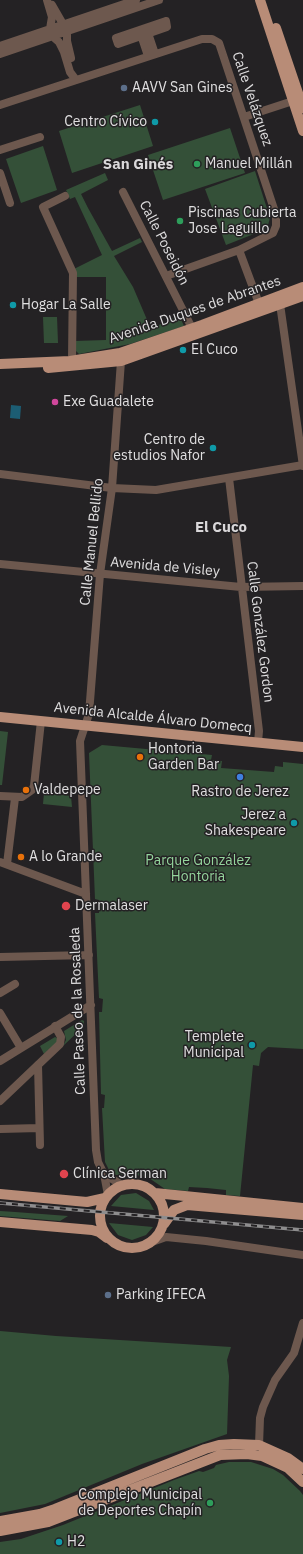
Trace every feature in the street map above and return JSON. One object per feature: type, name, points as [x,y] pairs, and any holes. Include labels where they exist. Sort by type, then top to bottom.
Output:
[{"type":"main road","points":[[260,0],[299,102]]},
{"type":"main road","points":[[267,0],[299,102],[303,131]]},
{"type":"main road","name":"Avenida Duques de Abrantes","points":[[0,364],[91,365],[122,361],[194,332],[260,308],[303,287]]},
{"type":"main road","name":"Avenida Duques de Abrantes","points":[[260,308],[280,304],[303,296]]},
{"type":"main road","name":"Avenida Duques de Abrantes","points":[[0,370],[44,365],[120,353],[194,332]]},
{"type":"main road","name":"Avenida Alcalde Álvaro Domecq","points":[[0,717],[303,747]]},
{"type":"main road","points":[[0,1194],[86,1202],[106,1196],[122,1186],[139,1185],[155,1193],[303,1208]]},
{"type":"main road","points":[[155,1193],[163,1208],[163,1226]]},
{"type":"main road","points":[[106,1196],[100,1211],[100,1221],[103,1231],[109,1239]]},
{"type":"main road","points":[[0,1222],[92,1230],[99,1232],[120,1247],[140,1248],[152,1242],[159,1234],[174,1210],[187,1205],[303,1215]]},
{"type":"main road","points":[[0,1521],[40,1514],[205,1449],[234,1444],[259,1445],[288,1458],[303,1469]]},
{"type":"main road","points":[[0,1531],[41,1524],[220,1455],[240,1454],[262,1456],[288,1468],[303,1482]]},
{"type":"street","points":[[47,0],[52,17],[51,32],[59,42],[64,52],[70,72],[76,80]]},
{"type":"street","points":[[51,0],[58,17],[66,27],[67,41],[75,70],[76,80]]},
{"type":"street","points":[[66,27],[136,0]]},
{"type":"street","points":[[0,46],[159,0]]},
{"type":"street","points":[[166,21],[168,27],[145,34],[118,44],[116,38],[166,21]]},
{"type":"street","points":[[0,54],[51,32]]},
{"type":"street","points":[[145,34],[151,55]]},
{"type":"street","name":"Calle Velázquez","points":[[0,105],[202,39],[212,39],[219,43],[276,215],[276,226],[273,233],[239,250],[166,276]]},
{"type":"street","points":[[244,117],[299,102]]},
{"type":"street","points":[[0,150],[40,137]]},
{"type":"street","points":[[0,173],[10,202]]},
{"type":"street","name":"Calle Poseidón","points":[[123,192],[194,332]]},
{"type":"street","points":[[65,196],[44,207],[73,273],[72,360]]},
{"type":"street","points":[[239,250],[260,308]]},
{"type":"street","points":[[0,474],[112,488],[156,490],[303,466],[280,304]]},
{"type":"street","name":"Calle Manuel Bellido","points":[[85,726],[90,711],[100,574],[112,488],[122,361]]},
{"type":"street","name":"Calle González Gordon","points":[[229,478],[241,587],[260,731],[258,742]]},
{"type":"street","name":"Avenida de Visley","points":[[0,564],[241,587],[303,586]]},
{"type":"street","points":[[0,796],[16,798],[27,794],[34,786],[41,721]]},
{"type":"street","name":"Calle Paseo de la Rosaleda","points":[[85,726],[80,741],[96,1150],[98,1162],[104,1174],[106,1196]]},
{"type":"street","points":[[16,798],[4,863],[86,894]]},
{"type":"street","points":[[0,956],[89,956]]},
{"type":"street","points":[[0,993],[15,984]]},
{"type":"street","points":[[0,1061],[91,1005]]},
{"type":"street","points":[[0,1013],[21,1048]]},
{"type":"street","points":[[0,1101],[62,1041],[55,1026]]},
{"type":"street","points":[[38,1065],[40,1145]]},
{"type":"street","points":[[0,1129],[39,1128]]},
{"type":"street","points":[[104,1174],[122,1186]]},
{"type":"street","points":[[152,1242],[166,1237],[206,1241],[303,1255]]},
{"type":"street","points":[[259,1445],[260,1418],[263,1407],[275,1380],[294,1353],[303,1323]]},
{"type":"green space","points":[[140,105],[153,146],[72,173],[59,131]]},
{"type":"green space","name":"Manuel Millán","points":[[230,128],[245,173],[163,200],[148,155]]},
{"type":"green space","points":[[43,146],[57,190],[21,203],[6,159]]},
{"type":"green space","points":[[255,171],[270,218],[268,225],[264,230],[226,245],[205,189]]},
{"type":"green space","points":[[105,173],[108,180],[81,194],[88,208],[112,251],[140,238],[142,242],[114,256],[133,287],[151,329],[179,315],[184,326],[130,344],[79,354],[75,350],[75,341],[106,340],[106,277],[75,277],[74,269],[102,255],[75,197],[70,199],[66,190]]},
{"type":"green space","points":[[43,317],[57,317],[58,343],[44,343]]},
{"type":"green space","points":[[0,731],[8,732],[2,785],[0,785]]},
{"type":"green space","name":"Parque González Hontoria","points":[[102,745],[212,755],[211,760],[222,761],[221,768],[274,772],[275,766],[283,767],[283,762],[303,764],[303,1049],[268,1047],[261,1053],[259,1066],[253,1065],[240,1196],[226,1195],[226,1190],[207,1188],[189,1187],[188,1191],[165,1189],[149,1178],[132,1174],[116,1175],[109,1170],[105,1162],[102,1108],[104,1108],[105,1095],[101,1094],[99,1012],[102,1012],[103,999],[99,998],[95,913],[99,913],[99,900],[95,899],[89,753]]},
{"type":"green space","points":[[44,793],[71,796],[72,807],[43,804]]},
{"type":"green space","points":[[82,1020],[84,1021],[84,1028],[82,1028],[63,1046],[66,1040],[64,1031]]},
{"type":"green space","points":[[55,1037],[57,1038],[57,1042],[44,1054],[40,1046]]},
{"type":"green space","points":[[136,1193],[149,1201],[154,1210],[111,1206],[121,1195]]},
{"type":"green space","points":[[0,1211],[68,1216],[60,1221],[0,1216]]},
{"type":"green space","points":[[109,1223],[153,1227],[146,1235],[132,1240],[118,1235]]},
{"type":"green space","points":[[0,1331],[231,1347],[227,1360],[229,1376],[227,1434],[142,1464],[45,1504],[0,1513]]},
{"type":"green space","name":"Complejo Municipal de Deportes Chapín","points":[[229,1462],[251,1462],[273,1469],[283,1475],[300,1491],[303,1495],[303,1554],[0,1554],[0,1542],[21,1539],[63,1525],[174,1480],[199,1471],[203,1472],[214,1468],[216,1465]]},
{"type":"water","points":[[11,405],[21,406],[20,419],[10,418]]},
{"type":"railway","points":[[0,1203],[303,1230]]},
{"type":"place","name":"AAVV San Gines","points":[[124,88]]},
{"type":"place","name":"Centro Cívico","points":[[155,122]]},
{"type":"place","name":"Manuel Millán","points":[[197,164]]},
{"type":"place","name":"Piscinas Cubierta Jose Laguillo","points":[[180,221]]},
{"type":"place","name":"Hogar La Salle","points":[[13,305]]},
{"type":"place","name":"El Cuco","points":[[183,350]]},
{"type":"place","name":"Exe Guadalete","points":[[55,402]]},
{"type":"place","name":"Centro de estudios Nafor","points":[[213,448]]},
{"type":"place","name":"Hontoria Garden Bar","points":[[140,757]]},
{"type":"place","name":"Rastro de Jerez","points":[[240,777]]},
{"type":"place","name":"Valdepepe","points":[[26,790]]},
{"type":"place","name":"Jerez a Shakespeare","points":[[294,823]]},
{"type":"place","name":"A lo Grande","points":[[21,857]]},
{"type":"place","name":"Dermalaser","points":[[66,906]]},
{"type":"place","name":"Templete Municipal","points":[[252,1045]]},
{"type":"place","name":"Clínica Serman","points":[[64,1174]]},
{"type":"place","name":"Parking IFECA","points":[[108,1295]]},
{"type":"place","name":"Complejo Municipal de Deportes Chapín","points":[[210,1503]]},
{"type":"place","name":"H2","points":[[59,1542]]},
{"type":"district","name":"San Ginés","points":[[138,165]]},
{"type":"district","name":"El Cuco","points":[[221,528]]}]
